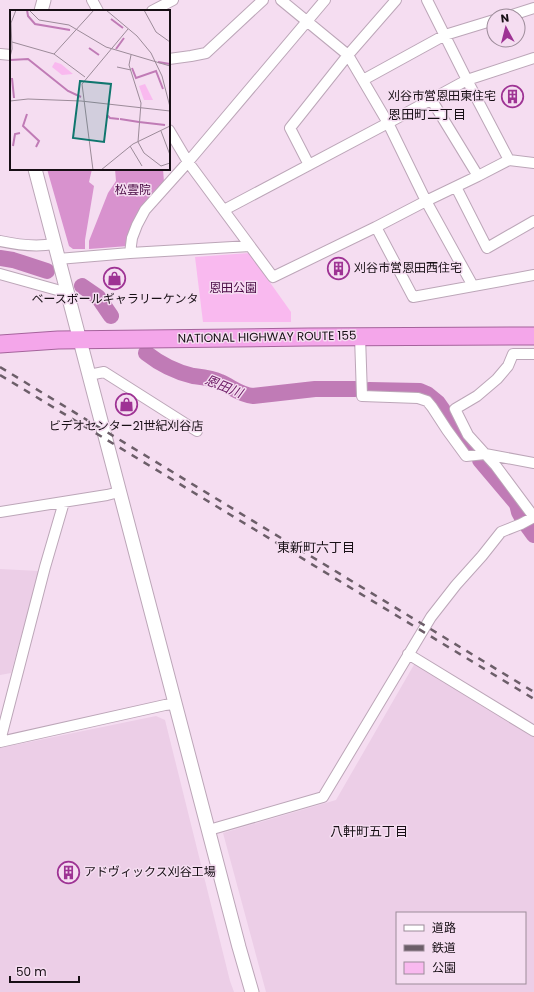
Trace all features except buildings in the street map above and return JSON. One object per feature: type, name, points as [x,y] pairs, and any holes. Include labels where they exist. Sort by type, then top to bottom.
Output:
[{"type":"highway","name":"NATIONAL HIGHWAY ROUTE 155","points":[[0,344],[58,340],[360,336],[534,336]]},
{"type":"street","points":[[41,10],[44,0]]},
{"type":"street","points":[[92,0],[97,10]]},
{"type":"street","points":[[154,10],[173,0]]},
{"type":"street","points":[[170,59],[206,53],[263,0]]},
{"type":"street","points":[[281,0],[348,55],[388,123],[426,201],[474,286]]},
{"type":"street","points":[[130,253],[132,238],[145,210],[188,162],[325,0]]},
{"type":"street","points":[[309,165],[290,128],[348,55],[396,0]]},
{"type":"street","points":[[427,0],[509,160]]},
{"type":"street","points":[[363,80],[444,35],[486,22]]},
{"type":"street","points":[[0,54],[10,55]]},
{"type":"street","points":[[224,210],[467,80],[534,58]]},
{"type":"street","points":[[431,98],[478,176]]},
{"type":"street","points":[[170,132],[188,162],[273,277],[509,160],[534,163]]},
{"type":"street","points":[[35,170],[252,992]]},
{"type":"street","points":[[456,187],[487,248],[534,221]]},
{"type":"street","points":[[376,227],[413,297],[534,276]]},
{"type":"street","points":[[0,241],[13,244],[43,246],[54,244]]},
{"type":"street","points":[[58,259],[250,246]]},
{"type":"street","points":[[0,274],[68,293]]},
{"type":"street","points":[[360,336],[362,396],[418,398],[427,401],[466,456],[485,454],[534,463]]},
{"type":"street","points":[[209,830],[323,797],[431,617],[501,532],[534,517],[496,466],[468,435],[455,409],[477,396],[496,379],[508,366],[513,354],[534,354]]},
{"type":"street","points":[[89,375],[104,372],[197,431]]},
{"type":"street","points":[[0,512],[119,492]]},
{"type":"street","points":[[64,502],[45,567],[0,741],[175,704]]},
{"type":"street","points":[[408,654],[534,731]]},
{"type":"shaded area","points":[[0,569],[39,571],[11,673],[0,675]]},
{"type":"shaded area","points":[[415,663],[534,736],[534,992],[266,992],[223,833],[336,800]]},
{"type":"shaded area","points":[[156,716],[165,720],[234,992],[0,992],[0,748]]},
{"type":"green space","name":"松雲院","points":[[47,170],[92,170],[89,182],[94,186],[85,240],[85,249],[73,249],[69,246]]},
{"type":"green space","name":"松雲院","points":[[115,170],[163,170],[164,182],[128,246],[89,249],[89,241],[108,193],[116,181]]},
{"type":"green space","name":"恩田公園","points":[[249,253],[291,312],[291,322],[203,322],[195,257]]},
{"type":"waterway","name":"恩田川","points":[[0,258],[13,260],[47,271]]},
{"type":"waterway","name":"恩田川","points":[[82,286],[98,297],[111,316]]},
{"type":"waterway","name":"恩田川","points":[[146,353],[174,370],[217,381],[240,392],[253,396],[315,389],[355,389]]},
{"type":"waterway","name":"恩田川","points":[[369,390],[420,391],[427,394],[438,403],[458,437],[472,451]]},
{"type":"waterway","name":"恩田川","points":[[480,460],[517,504],[524,521]]},
{"type":"waterway","name":"恩田川","points":[[526,524],[534,535]]},
{"type":"railway","points":[[0,367],[534,692]]},
{"type":"railway","points":[[0,375],[534,699]]},
{"type":"place","name":"刈谷市営恩田東住宅","points":[[512,96]]},
{"type":"place","name":"刈谷市営恩田西住宅","points":[[338,268]]},
{"type":"place","name":"ベースボールギャラリーケンタ","points":[[115,278]]},
{"type":"place","name":"ビデオセンター21世紀刈谷店","points":[[126,405]]},
{"type":"place","name":"アドヴィックス刈谷工場","points":[[69,872]]},
{"type":"district","name":"恩田町二丁目","points":[[427,114]]},
{"type":"district","name":"東新町六丁目","points":[[316,547]]},
{"type":"district","name":"八軒町五丁目","points":[[369,831]]}]
